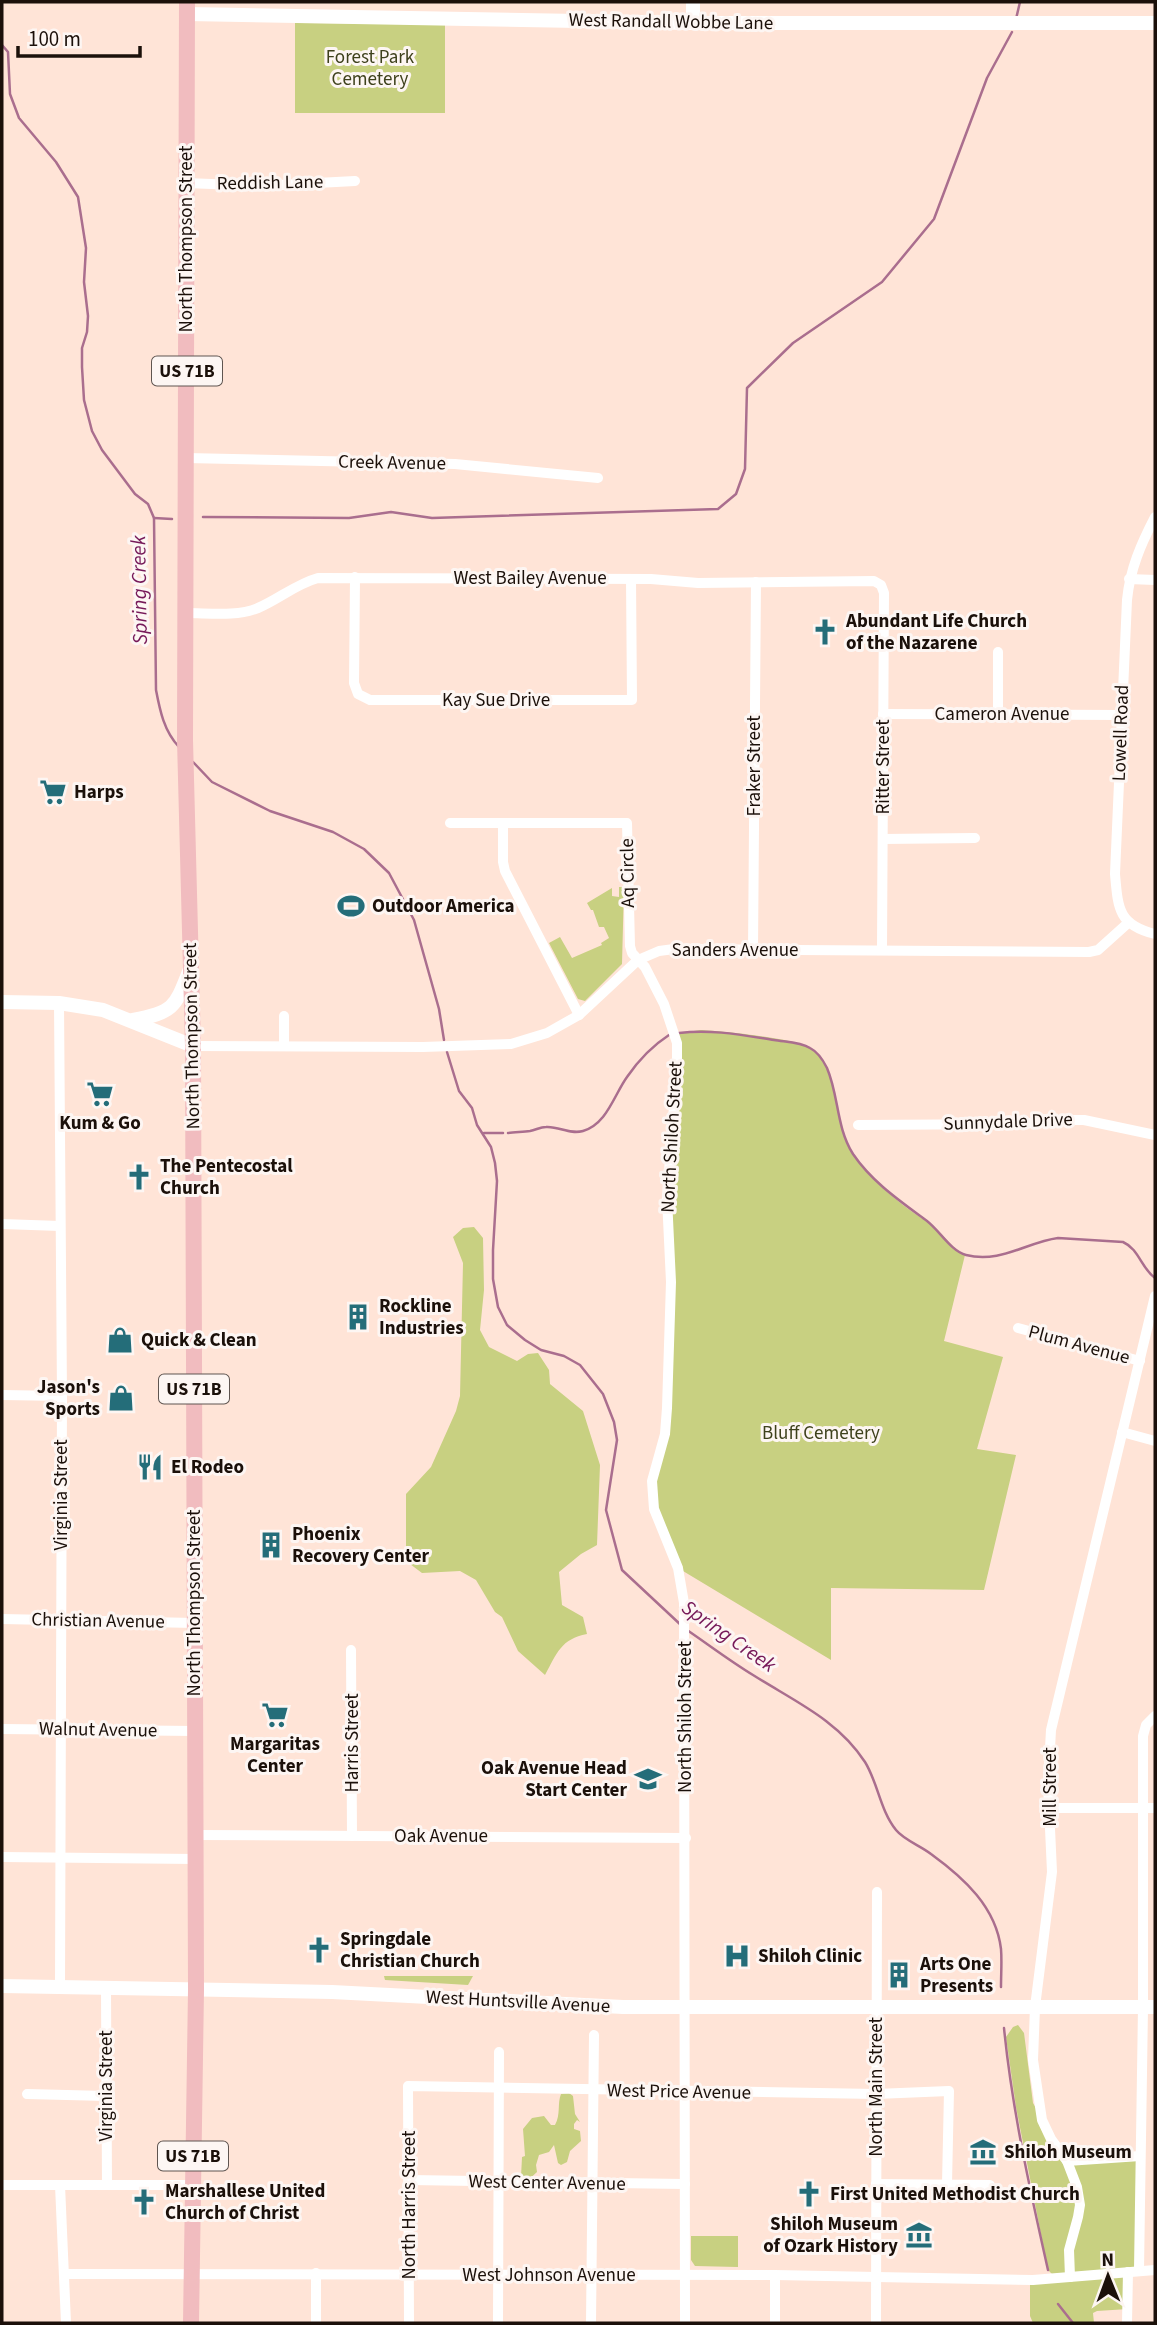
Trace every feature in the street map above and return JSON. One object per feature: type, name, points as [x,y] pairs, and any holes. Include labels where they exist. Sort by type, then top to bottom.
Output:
[{"type":"main road","name":"North Thompson Street","points":[[187,8],[186,787],[193,1046],[196,1990],[191,2323]]},
{"type":"street","points":[[693,2],[693,23]]},
{"type":"street","name":"West Randall Wobbe Lane","points":[[187,8],[693,23],[1155,23]]},
{"type":"street","name":"Reddish Lane","points":[[186,183],[277,186],[355,181]]},
{"type":"street","name":"Creek Avenue","points":[[186,458],[455,464],[598,478]]},
{"type":"street","name":"Lowell Road","points":[[1128,923],[1120,911],[1115,874],[1129,579],[1137,554],[1155,517]]},
{"type":"street","name":"Kay Sue Drive","points":[[355,577],[354,683],[358,694],[370,700],[632,700],[631,579]]},
{"type":"street","name":"West Bailey Avenue","points":[[186,613],[243,612],[258,608],[318,578],[631,579],[698,583],[874,582],[881,585]]},
{"type":"street","points":[[1129,579],[1155,580]]},
{"type":"street","name":"Fraker Street","points":[[753,950],[756,582]]},
{"type":"street","name":"Ritter Street","points":[[881,585],[884,593],[882,950]]},
{"type":"street","points":[[998,652],[998,714]]},
{"type":"street","name":"Cameron Avenue","points":[[883,714],[1122,715]]},
{"type":"street","name":"Aq Circle","points":[[450,823],[627,823],[630,946],[638,960]]},
{"type":"street","points":[[503,823],[505,871],[579,1015]]},
{"type":"street","points":[[883,839],[975,838]]},
{"type":"street","points":[[1128,923],[1155,934]]},
{"type":"street","name":"Sanders Avenue","points":[[193,1046],[511,1044],[547,1033],[579,1015],[638,960],[659,951],[1089,952],[1098,950],[1128,923]]},
{"type":"street","name":"North Shiloh Street","points":[[638,960],[645,967],[664,1004],[677,1043],[667,1198],[671,1282],[667,1408],[665,1434],[652,1482],[654,1509],[678,1568],[684,1603],[685,2323]]},
{"type":"street","points":[[132,1020],[169,1010],[177,1002],[191,967]]},
{"type":"street","points":[[2,1002],[59,1003],[103,1010],[193,1046]]},
{"type":"street","name":"Virginia Street","points":[[59,1003],[60,1987]]},
{"type":"street","points":[[284,1016],[284,1046]]},
{"type":"street","name":"Sunnydale Drive","points":[[858,1125],[1022,1124],[1084,1120],[1155,1135]]},
{"type":"street","points":[[2,1224],[60,1226]]},
{"type":"street","name":"Mill Street","points":[[1070,2277],[1069,2250],[1080,2205],[1077,2187],[1067,2161],[1051,2139],[1042,2120],[1033,2060],[1035,2007],[1052,1872],[1048,1773],[1051,1730],[1155,1296]]},
{"type":"street","name":"Plum Avenue","points":[[1018,1328],[1140,1361]]},
{"type":"street","points":[[2,1395],[61,1396]]},
{"type":"street","points":[[1122,1433],[1155,1441]]},
{"type":"street","name":"Christian Avenue","points":[[2,1619],[195,1623]]},
{"type":"street","name":"Harris Street","points":[[351,1650],[352,1836]]},
{"type":"street","points":[[1128,2323],[1149,2007],[1150,1807],[1143,1735],[1146,1726],[1155,1716]]},
{"type":"street","name":"Walnut Avenue","points":[[2,1729],[194,1731]]},
{"type":"street","points":[[1049,1808],[1150,1807]]},
{"type":"street","name":"Oak Avenue","points":[[195,1835],[686,1838]]},
{"type":"street","points":[[2,1857],[195,1859]]},
{"type":"street","name":"North Main Street","points":[[876,2323],[877,1892]]},
{"type":"street","name":"West Huntsville Avenue","points":[[2,1986],[348,1993],[564,2005],[685,2008],[1149,2007]]},
{"type":"street","name":"Virginia Street","points":[[106,1988],[107,2185]]},
{"type":"street","points":[[591,2323],[594,2035]]},
{"type":"street","points":[[498,2323],[499,2052]]},
{"type":"street","name":"West Price Avenue","points":[[408,2087],[876,2094],[949,2091],[947,2184]]},
{"type":"street","name":"North Harris Street","points":[[408,2087],[409,2323]]},
{"type":"street","points":[[27,2094],[106,2096]]},
{"type":"street","points":[[1067,2161],[1140,2156]]},
{"type":"street","name":"West Center Avenue","points":[[409,2180],[685,2184]]},
{"type":"street","points":[[876,2184],[990,2185]]},
{"type":"street","points":[[2,2185],[192,2185]]},
{"type":"street","points":[[60,2185],[66,2274],[66,2323]]},
{"type":"street","name":"West Johnson Avenue","points":[[66,2274],[775,2275],[1033,2280],[1155,2270]]},
{"type":"street","points":[[316,2273],[316,2323]]},
{"type":"street","points":[[775,2275],[775,2323]]},
{"type":"green space","name":"Forest Park Cemetery","points":[[295,23],[445,24],[445,113],[295,113]]},
{"type":"green space","points":[[619,887],[624,887],[622,964],[585,1001],[578,999],[549,943],[560,937],[572,958],[602,945],[601,943],[609,938],[604,927],[599,927],[593,910],[587,903],[612,888],[612,896],[619,897]]},
{"type":"green space","name":"Bluff Cemetery","points":[[700,1030],[789,1041],[811,1048],[820,1055],[831,1077],[842,1130],[851,1151],[890,1194],[931,1224],[965,1255],[944,1341],[1003,1357],[977,1449],[1016,1455],[984,1590],[831,1588],[831,1660],[678,1568],[653,1497],[665,1434],[667,1198],[674,1034]]},
{"type":"green space","points":[[474,1227],[483,1238],[484,1290],[480,1330],[489,1347],[517,1361],[528,1354],[538,1353],[549,1370],[550,1384],[583,1411],[600,1465],[597,1545],[559,1572],[562,1605],[583,1617],[587,1634],[565,1643],[545,1675],[518,1651],[502,1617],[495,1612],[476,1580],[460,1571],[422,1573],[406,1561],[406,1494],[431,1467],[460,1396],[463,1263],[453,1237],[463,1228]]},
{"type":"green space","points":[[384,1976],[473,1976],[468,1985],[385,1980]]},
{"type":"green space","points":[[1018,2025],[1024,2033],[1033,2103],[1067,2161],[1140,2156],[1139,2270],[1128,2272],[1128,2309],[1097,2311],[1093,2313],[1094,2323],[1033,2323],[1030,2316],[1030,2280],[1056,2278],[1048,2270],[1016,2107],[1006,2037],[1013,2027]]},
{"type":"green space","points":[[569,2093],[573,2096],[575,2114],[580,2122],[577,2120],[574,2129],[580,2131],[581,2141],[570,2151],[567,2162],[561,2165],[558,2163],[554,2145],[549,2152],[539,2155],[537,2172],[526,2182],[521,2177],[522,2157],[525,2156],[523,2129],[532,2118],[544,2116],[551,2125],[555,2125],[561,2094]]},
{"type":"green space","points":[[691,2236],[738,2236],[738,2267],[695,2266],[691,2260]]},
{"type":"waterway","points":[[1016,19],[1020,2]]},
{"type":"waterway","points":[[203,517],[349,518],[391,512],[432,518],[718,509],[736,494],[745,469],[747,388],[793,343],[882,282],[934,219],[987,78],[1012,32]]},
{"type":"waterway","name":"Spring Creek","points":[[2,45],[8,52],[10,94],[19,118],[56,162],[78,197],[86,248],[84,282],[88,316],[82,348],[84,400],[92,431],[102,450],[135,494],[148,504],[154,518],[156,690],[166,727],[179,747]]},
{"type":"waterway","points":[[154,518],[172,519]]},
{"type":"waterway","name":"Spring Creek","points":[[193,762],[212,782],[270,811],[333,832],[364,849],[389,873],[414,920],[439,1009],[444,1040]]},
{"type":"waterway","points":[[679,1033],[739,1035],[797,1043],[815,1052],[827,1068],[843,1133],[853,1154],[878,1182],[932,1225],[961,1253],[990,1257],[1058,1238],[1123,1242],[1133,1249],[1155,1278]]},
{"type":"waterway","points":[[508,1133],[542,1127],[578,1132],[591,1127],[604,1116],[636,1065],[669,1035]]},
{"type":"waterway","name":"Spring Creek","points":[[447,1052],[459,1091],[472,1108],[477,1125],[491,1147],[495,1163],[497,1181],[493,1279],[498,1307],[507,1325],[525,1340],[541,1350],[564,1356],[580,1365],[603,1394],[614,1422],[617,1440],[606,1510],[622,1570],[682,1626]]},
{"type":"waterway","points":[[484,1133],[503,1133]]},
{"type":"waterway","name":"Spring Creek","points":[[687,1630],[744,1670],[814,1712],[854,1747],[865,1762],[886,1814],[896,1830],[955,1873],[976,1895],[993,1920],[1001,1949],[1001,1987]]},
{"type":"waterway","name":"Spring Creek","points":[[1004,2028],[1028,2180],[1048,2270]]},
{"type":"waterway","name":"Spring Creek","points":[[1058,2304],[1073,2323]]},
{"type":"place","name":"Abundant Life Church of the Nazarene","points":[[825,632]]},
{"type":"place","name":"Harps","points":[[53,792]]},
{"type":"place","name":"Outdoor America","points":[[351,906]]},
{"type":"place","name":"Kum & Go","points":[[100,1094]]},
{"type":"place","name":"The Pentecostal Church","points":[[139,1177]]},
{"type":"place","name":"Rockline Industries","points":[[358,1317]]},
{"type":"place","name":"Quick & Clean","points":[[120,1340]]},
{"type":"place","name":"Jason's Sports","points":[[121,1398]]},
{"type":"place","name":"El Rodeo","points":[[150,1467]]},
{"type":"place","name":"Phoenix Recovery Center","points":[[271,1545]]},
{"type":"place","name":"Margaritas Center","points":[[275,1715]]},
{"type":"place","name":"Oak Avenue Head Start Center","points":[[648,1779]]},
{"type":"place","name":"Springdale Christian Church","points":[[319,1950]]},
{"type":"place","name":"Shiloh Clinic","points":[[737,1956]]},
{"type":"place","name":"Arts One Presents","points":[[899,1975]]},
{"type":"place","name":"Shiloh Museum","points":[[983,2152]]},
{"type":"place","name":"First United Methodist Church","points":[[809,2194]]},
{"type":"place","name":"Marshallese United Church of Christ","points":[[144,2202]]},
{"type":"place","name":"Shiloh Museum of Ozark History","points":[[919,2235]]}]
